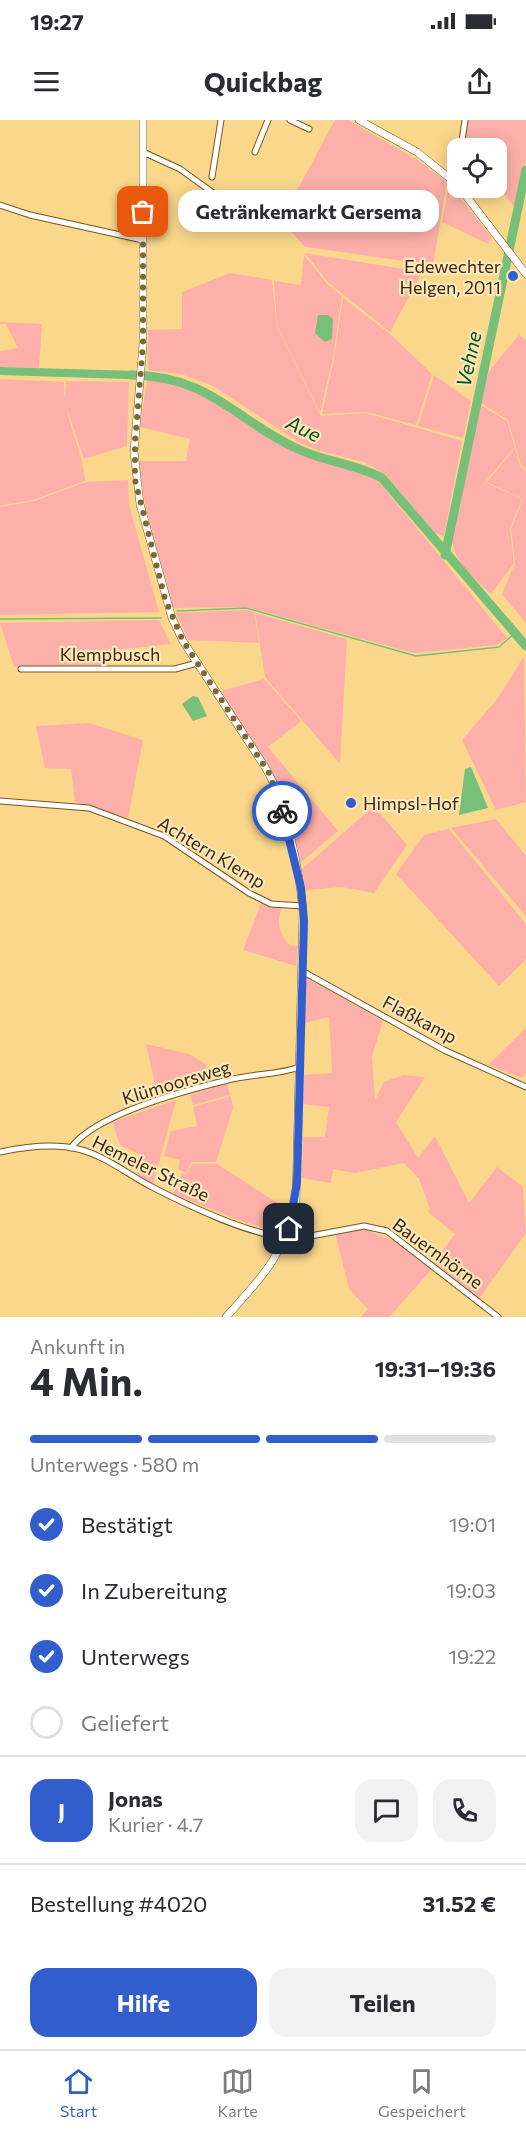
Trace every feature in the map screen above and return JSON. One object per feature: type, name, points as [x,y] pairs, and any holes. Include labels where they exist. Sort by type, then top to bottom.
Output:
[{"type":"main road","points":[[142,120],[142,366],[134,462],[140,504],[165,599],[183,641],[272,780],[294,860],[303,906],[296,1201],[285,1238],[273,1263],[226,1317]]},
{"type":"main road","points":[[359,120],[417,152],[447,176]]},
{"type":"main road","points":[[468,198],[526,274]]},
{"type":"street","points":[[212,177],[221,120]]},
{"type":"street","points":[[255,152],[268,120]]},
{"type":"street","points":[[290,120],[309,129]]},
{"type":"street","points":[[462,138],[465,120]]},
{"type":"street","points":[[143,152],[180,168],[241,213]]},
{"type":"street","points":[[0,205],[30,215],[143,240]]},
{"type":"street","name":"Klempbusch","points":[[21,669],[175,669],[197,663]]},
{"type":"street","name":"Achtern Klemp","points":[[0,801],[89,808],[164,836],[249,893],[271,904],[303,906]]},
{"type":"street","name":"Flaßkamp","points":[[302,971],[444,1050],[526,1087]]},
{"type":"street","name":"Klümoorsweg","points":[[71,1148],[80,1135],[119,1114],[230,1080],[300,1067]]},
{"type":"street","name":"Hemeler Straße","points":[[0,1152],[56,1146],[71,1148],[112,1162],[151,1186],[192,1205],[244,1226],[285,1238]]},
{"type":"street","name":"Bauernhörne","points":[[285,1238],[295,1239],[364,1226],[387,1231],[498,1317]]},
{"type":"shaded area","points":[[335,120],[348,120],[421,162],[447,182],[433,265],[305,247],[281,220]]},
{"type":"shaded area","points":[[467,120],[526,120],[526,161],[516,209],[507,198],[507,138],[464,138]]},
{"type":"shaded area","points":[[447,194],[447,198],[461,198],[492,238],[488,244],[442,222]]},
{"type":"shaded area","points":[[305,253],[422,272],[390,332],[329,283]]},
{"type":"shaded area","points":[[304,255],[328,285],[342,296],[333,358],[320,413],[277,326],[274,281],[301,285]]},
{"type":"shaded area","points":[[230,273],[272,280],[277,327],[321,416],[366,413],[462,441],[444,536],[435,533],[385,474],[364,462],[320,451],[300,443],[213,386],[181,374],[148,370],[148,330],[182,329],[182,292]]},
{"type":"shaded area","points":[[343,298],[390,334],[432,374],[416,425],[366,412],[322,414],[334,359]]},
{"type":"shaded area","points":[[318,315],[328,315],[333,319],[332,339],[325,342],[315,333]]},
{"type":"shaded area","points":[[0,322],[42,324],[39,368],[0,367],[0,351],[18,348],[6,324],[0,324]]},
{"type":"shaded area","points":[[519,335],[526,340],[526,469],[521,465],[508,420],[480,402],[489,371]]},
{"type":"shaded area","points":[[0,367],[137,371],[136,377],[127,379],[0,375]]},
{"type":"shaded area","points":[[434,375],[471,401],[463,438],[418,426]]},
{"type":"shaded area","points":[[0,379],[64,382],[66,407],[85,481],[33,500],[0,506]]},
{"type":"shaded area","points":[[147,380],[178,384],[209,397],[294,452],[363,474],[379,482],[507,638],[497,645],[414,653],[246,607],[173,608],[145,505],[139,461],[186,461],[190,439],[140,427]]},
{"type":"shaded area","points":[[66,381],[129,382],[127,446],[84,459],[65,403]]},
{"type":"shaded area","points":[[479,404],[507,421],[515,447],[485,482],[522,499],[510,529],[514,563],[491,594],[460,562],[452,537]]},
{"type":"shaded area","points":[[515,448],[520,466],[526,471],[526,623],[502,594],[515,563],[511,529],[523,499],[487,482]]},
{"type":"shaded area","points":[[128,480],[129,505],[159,612],[0,615],[0,507],[34,501],[86,482]]},
{"type":"shaded area","points":[[246,610],[254,612],[259,643],[188,640],[176,613]]},
{"type":"shaded area","points":[[255,613],[347,639],[340,764],[265,677]]},
{"type":"shaded area","points":[[159,620],[171,644],[115,650],[107,665],[14,667],[0,623]]},
{"type":"shaded area","points":[[524,656],[526,802],[496,810],[462,740],[498,698]]},
{"type":"shaded area","points":[[264,679],[301,721],[268,747],[338,831],[300,863],[284,804],[271,771],[221,691]]},
{"type":"shaded area","points":[[193,696],[198,697],[207,716],[193,721],[182,704]]},
{"type":"shaded area","points":[[89,723],[143,740],[128,818],[75,802],[71,769],[45,768],[36,726]]},
{"type":"shaded area","points":[[471,767],[488,808],[459,815],[465,769]]},
{"type":"shaded area","points":[[374,806],[407,845],[374,893],[342,887],[305,890],[302,869]]},
{"type":"shaded area","points":[[496,819],[526,856],[526,916],[451,828]]},
{"type":"shaded area","points":[[449,829],[526,924],[526,959],[499,986],[396,874],[424,835]]},
{"type":"shaded area","points":[[262,901],[282,908],[279,919],[280,928],[290,946],[298,945],[296,966],[243,950]]},
{"type":"shaded area","points":[[306,977],[383,1021],[372,1056],[375,1100],[384,1082],[403,1075],[425,1077],[396,1122],[418,1158],[435,1136],[469,1203],[497,1167],[523,1187],[526,1233],[478,1300],[434,1262],[455,1234],[428,1212],[430,1209],[419,1179],[404,1163],[355,1173],[333,1169],[331,1183],[302,1178],[303,1137],[325,1137],[329,1107],[303,1104],[304,1075],[332,1073],[329,1017],[305,1023]]},
{"type":"shaded area","points":[[526,1028],[526,1073],[522,1078],[488,1065]]},
{"type":"shaded area","points":[[146,1044],[189,1054],[207,1065],[203,1079],[208,1083],[158,1098]]},
{"type":"shaded area","points":[[227,1083],[230,1095],[193,1105],[190,1095]]},
{"type":"shaded area","points":[[231,1096],[233,1108],[216,1162],[192,1162],[186,1173],[178,1169],[180,1160],[164,1156],[171,1131],[197,1126],[193,1107]]},
{"type":"shaded area","points":[[176,1100],[153,1184],[137,1175],[145,1157],[120,1145],[112,1122]]},
{"type":"shaded area","points":[[192,1164],[217,1164],[284,1207],[278,1232],[244,1222],[173,1194],[182,1173],[186,1174]]},
{"type":"shaded area","points":[[364,1229],[397,1242],[432,1269],[389,1317],[361,1317],[368,1309],[349,1289],[335,1233]]},
{"type":"waterway","name":"Vehne","points":[[445,555],[526,170]]},
{"type":"waterway","name":"Aue","points":[[131,375],[159,377],[182,383],[222,402],[277,438],[300,450],[362,469],[382,478],[526,646]]},
{"type":"waterway","points":[[177,611],[246,608],[416,656],[499,647],[515,633]]},
{"type":"waterway","points":[[0,619],[161,618]]},
{"type":"way so far","points":[[143,212],[143,355],[134,462],[140,504],[172,618],[183,641],[269,773],[282,811]]},
{"type":"place","name":"Getränkemarkt Gersema","points":[[143,212]]},
{"type":"place","name":"Edewechter Helgen, 2011","points":[[513,276]]},
{"type":"place","name":"Himpsl-Hof","points":[[351,803]]},
{"type":"route","points":[[282,811],[301,888],[304,920],[297,1182],[296,1201],[289,1229]]}]
